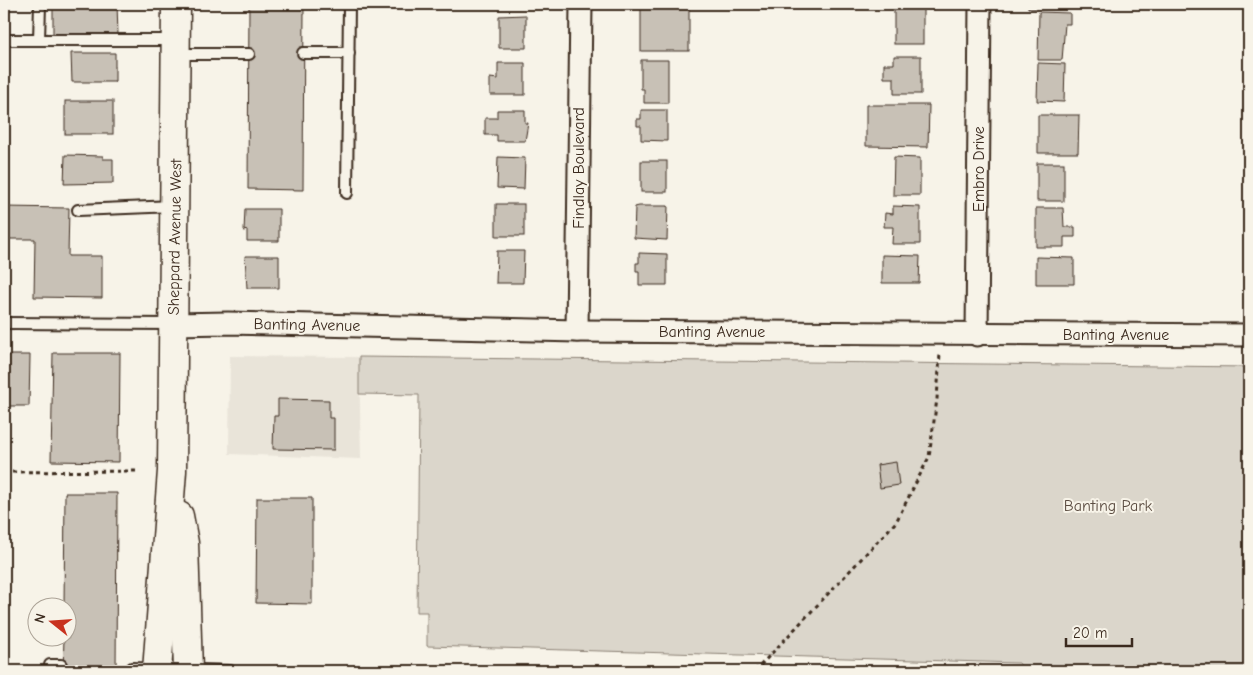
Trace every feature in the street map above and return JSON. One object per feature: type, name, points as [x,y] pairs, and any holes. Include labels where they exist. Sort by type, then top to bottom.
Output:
[{"type":"main road","name":"Sheppard Avenue West","points":[[149,669],[172,470],[176,206],[176,4]]},
{"type":"main road","name":"Sheppard Avenue West","points":[[172,470],[184,543],[188,670]]},
{"type":"street","name":"Findlay Boulevard","points":[[577,331],[581,4]]},
{"type":"street","name":"Embro Drive","points":[[977,335],[980,4]]},
{"type":"street","name":"Banting Avenue","points":[[174,324],[228,323],[577,331],[977,335],[1249,335]]},
{"type":"lane","points":[[39,40],[40,4]]},
{"type":"lane","points":[[347,194],[349,4]]},
{"type":"lane","points":[[4,40],[176,47],[249,54]]},
{"type":"lane","points":[[304,54],[349,53]]},
{"type":"lane","points":[[78,210],[176,206]]},
{"type":"lane","points":[[4,323],[174,324]]},
{"type":"lane","points":[[50,665],[61,665]]},
{"type":"lane","points":[[149,669],[230,671]]},
{"type":"path","points":[[755,671],[896,522],[928,457],[937,399],[940,350]]},
{"type":"path","points":[[4,472],[140,471]]},
{"type":"shaded area","points":[[230,356],[359,357],[361,459],[229,454]]},
{"type":"green space","name":"Banting Park","points":[[359,357],[1249,367],[1249,671],[1025,671],[1019,663],[427,646],[427,612],[417,612],[419,395],[359,394]]},
{"type":"building","points":[[53,4],[117,4],[118,35],[53,35]]},
{"type":"building","points":[[249,4],[304,4],[303,190],[248,189]]},
{"type":"building","points":[[894,4],[923,4],[923,44],[894,44]]},
{"type":"building","points":[[1028,4],[1065,4],[1065,9],[1028,8]]},
{"type":"building","points":[[641,7],[689,7],[689,51],[641,51]]},
{"type":"building","points":[[1039,12],[1070,13],[1070,24],[1065,24],[1062,60],[1038,60]]},
{"type":"building","points":[[526,15],[526,48],[499,48],[499,16]]},
{"type":"building","points":[[71,53],[115,53],[115,82],[72,82]]},
{"type":"building","points":[[894,56],[921,56],[921,94],[894,94],[894,78],[884,78],[884,64],[894,64]]},
{"type":"building","points":[[641,60],[668,60],[668,103],[644,103],[644,89],[641,89]]},
{"type":"building","points":[[498,63],[525,63],[525,95],[490,95],[490,78],[498,79]]},
{"type":"building","points":[[1038,63],[1065,64],[1064,102],[1037,101]]},
{"type":"building","points":[[65,101],[113,101],[113,134],[65,134]]},
{"type":"building","points":[[866,105],[929,105],[928,147],[866,146]]},
{"type":"building","points":[[497,110],[525,110],[525,123],[528,123],[525,141],[497,141],[497,135],[485,135],[485,118],[497,118]]},
{"type":"building","points":[[641,110],[667,110],[667,141],[641,140],[641,126],[637,126],[637,119],[641,119]]},
{"type":"building","points":[[1038,115],[1079,115],[1078,153],[1038,153]]},
{"type":"building","points":[[65,155],[103,156],[103,159],[113,159],[113,183],[64,184]]},
{"type":"building","points":[[498,157],[525,158],[524,189],[497,188]]},
{"type":"building","points":[[894,157],[920,158],[920,195],[893,195]]},
{"type":"building","points":[[641,161],[667,161],[667,192],[641,192]]},
{"type":"building","points":[[1037,163],[1064,163],[1064,201],[1037,201]]},
{"type":"building","points":[[496,204],[524,204],[524,236],[496,236]]},
{"type":"building","points":[[668,206],[667,240],[634,238],[635,207]]},
{"type":"building","points":[[893,206],[920,207],[920,244],[892,244],[893,227],[884,227],[885,213],[893,214]]},
{"type":"building","points":[[4,207],[69,208],[68,256],[102,256],[102,298],[34,297],[35,239],[4,239]]},
{"type":"building","points":[[1036,208],[1063,208],[1064,227],[1075,227],[1075,237],[1064,237],[1064,247],[1036,247]]},
{"type":"building","points":[[245,209],[279,209],[279,241],[247,241],[247,230],[244,231]]},
{"type":"building","points":[[497,251],[524,251],[523,283],[496,283]]},
{"type":"building","points":[[639,253],[667,254],[667,285],[639,285],[639,271],[636,271],[636,263],[639,263]]},
{"type":"building","points":[[882,255],[920,256],[919,283],[882,283]]},
{"type":"building","points":[[245,256],[279,256],[279,288],[247,288]]},
{"type":"building","points":[[1036,257],[1074,258],[1074,284],[1036,284]]},
{"type":"building","points":[[53,353],[120,353],[119,462],[51,461]]},
{"type":"building","points":[[4,355],[30,355],[29,406],[4,406]]},
{"type":"building","points":[[278,399],[329,400],[329,418],[334,418],[334,450],[273,449],[274,416],[278,416]]},
{"type":"building","points":[[896,462],[899,485],[880,488],[877,465]]},
{"type":"building","points":[[65,493],[117,493],[116,671],[63,671],[64,648],[78,648],[78,598],[64,598]]},
{"type":"building","points":[[257,498],[312,498],[312,604],[256,603]]}]
